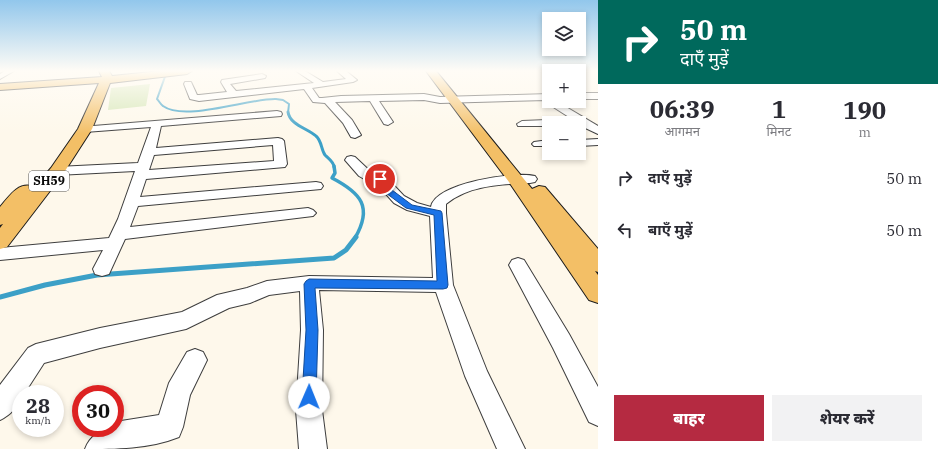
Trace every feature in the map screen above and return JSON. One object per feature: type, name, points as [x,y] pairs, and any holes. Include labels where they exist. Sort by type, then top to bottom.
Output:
[{"type":"main road","name":"SH59","points":[[0,219],[44,168],[59,147],[87,99],[89,92]]},
{"type":"main road","name":"SH59","points":[[0,242],[57,171],[85,130],[100,92]]},
{"type":"main road","points":[[452,92],[460,100]]},
{"type":"main road","points":[[454,92],[523,179],[598,264]]},
{"type":"main road","points":[[523,179],[598,293]]},
{"type":"street","points":[[191,92],[195,98],[251,92]]},
{"type":"street","points":[[310,92],[316,100],[328,101],[424,97],[440,100],[542,99]]},
{"type":"street","points":[[586,96],[598,96]]},
{"type":"street","points":[[373,98],[388,122]]},
{"type":"street","points":[[328,101],[348,122],[355,136]]},
{"type":"street","points":[[562,108],[575,116]]},
{"type":"street","points":[[155,128],[277,114]]},
{"type":"street","points":[[586,122],[598,121]]},
{"type":"street","points":[[522,124],[542,123]]},
{"type":"street","points":[[586,123],[598,131]]},
{"type":"street","points":[[85,130],[267,126]]},
{"type":"street","points":[[102,269],[126,219],[149,152],[155,128]]},
{"type":"street","points":[[57,171],[142,171],[280,164],[278,141],[149,152]]},
{"type":"street","points":[[586,142],[598,142]]},
{"type":"street","points":[[351,160],[367,177],[372,179],[380,179],[389,191],[409,207],[438,213]]},
{"type":"street","points":[[511,449],[477,376],[443,285],[438,213],[439,204],[452,193],[479,185],[523,179]]},
{"type":"street","points":[[131,202],[316,186]]},
{"type":"street","points":[[0,254],[308,213]]},
{"type":"street","points":[[518,265],[561,341],[598,413]]},
{"type":"street","points":[[0,407],[36,355],[100,338],[186,320],[224,301],[250,295],[267,288],[309,284],[443,285]]},
{"type":"street","points":[[309,284],[312,330],[309,410],[313,449]]},
{"type":"street","points":[[99,449],[121,435],[169,427],[178,392],[196,360]]},
{"type":"green space","points":[[110,92],[149,92],[146,106],[108,110]]},
{"type":"waterway","points":[[160,92],[157,99],[162,105],[173,110],[186,112],[202,111],[250,102],[276,99],[283,100],[289,104],[288,112]]},
{"type":"waterway","points":[[288,112],[289,116],[295,123],[318,138],[325,155],[334,166]]},
{"type":"waterway","points":[[334,166],[335,173],[332,178],[350,189],[357,195],[361,202],[363,218],[355,238]]},
{"type":"waterway","points":[[0,297],[45,285],[97,275],[334,258],[346,250],[356,237]]},
{"type":"route","points":[[309,397],[312,330],[309,284],[443,285],[438,213],[409,207],[389,191],[380,179]]}]
